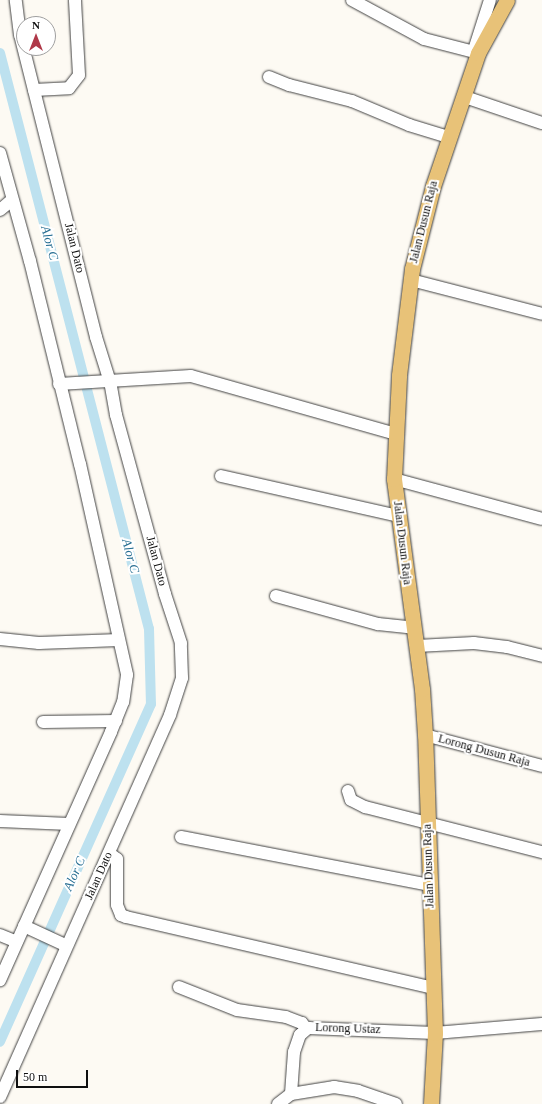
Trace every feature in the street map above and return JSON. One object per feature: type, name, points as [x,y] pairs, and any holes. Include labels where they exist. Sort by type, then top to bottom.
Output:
[{"type":"main road","name":"Jalan Dusun Raja","points":[[431,1104],[435,1032],[425,735],[417,646],[394,479],[399,375],[411,280],[420,231],[448,137],[464,96],[476,53],[507,0]]},
{"type":"street","name":"Jalan Dato","points":[[0,1097],[170,715],[182,678],[181,643],[165,594],[116,415],[20,35],[16,0]]},
{"type":"street","points":[[34,90],[69,88],[77,79],[75,0]]},
{"type":"street","points":[[352,0],[370,4],[424,39],[476,53],[490,0]]},
{"type":"street","points":[[269,77],[289,85],[352,101],[409,125],[448,137]]},
{"type":"street","points":[[464,96],[542,123]]},
{"type":"street","points":[[0,153],[62,384],[127,675],[123,702],[116,721],[69,824],[26,927],[17,942],[0,980]]},
{"type":"street","points":[[0,210],[12,200]]},
{"type":"street","points":[[411,280],[542,314]]},
{"type":"street","points":[[62,384],[108,382],[167,376],[195,377],[396,434]]},
{"type":"street","points":[[221,476],[399,516]]},
{"type":"street","points":[[394,479],[542,519]]},
{"type":"street","points":[[276,596],[372,622],[414,628]]},
{"type":"street","points":[[0,639],[39,643],[119,640]]},
{"type":"street","points":[[417,646],[474,643],[507,647],[542,656]]},
{"type":"street","points":[[43,722],[116,721]]},
{"type":"street","name":"Lorong Dusun Raja","points":[[425,735],[542,766]]},
{"type":"street","points":[[348,791],[351,800],[365,806],[542,852]]},
{"type":"street","points":[[0,821],[69,824]]},
{"type":"street","points":[[181,837],[430,885]]},
{"type":"street","points":[[109,853],[117,859],[117,905],[122,915],[126,917],[433,988]]},
{"type":"street","points":[[26,927],[67,946]]},
{"type":"street","points":[[0,935],[17,942]]},
{"type":"street","points":[[179,986],[237,1010],[286,1016],[302,1024],[306,1029]]},
{"type":"street","name":"Lorong Ustaz","points":[[291,1094],[294,1052],[300,1035],[306,1029],[316,1027],[435,1032],[542,1024]]},
{"type":"street","points":[[278,1104],[291,1094],[334,1087],[358,1091],[396,1104]]},
{"type":"waterway","name":"Alor C","points":[[0,53],[149,629],[151,704],[0,1042]]}]
